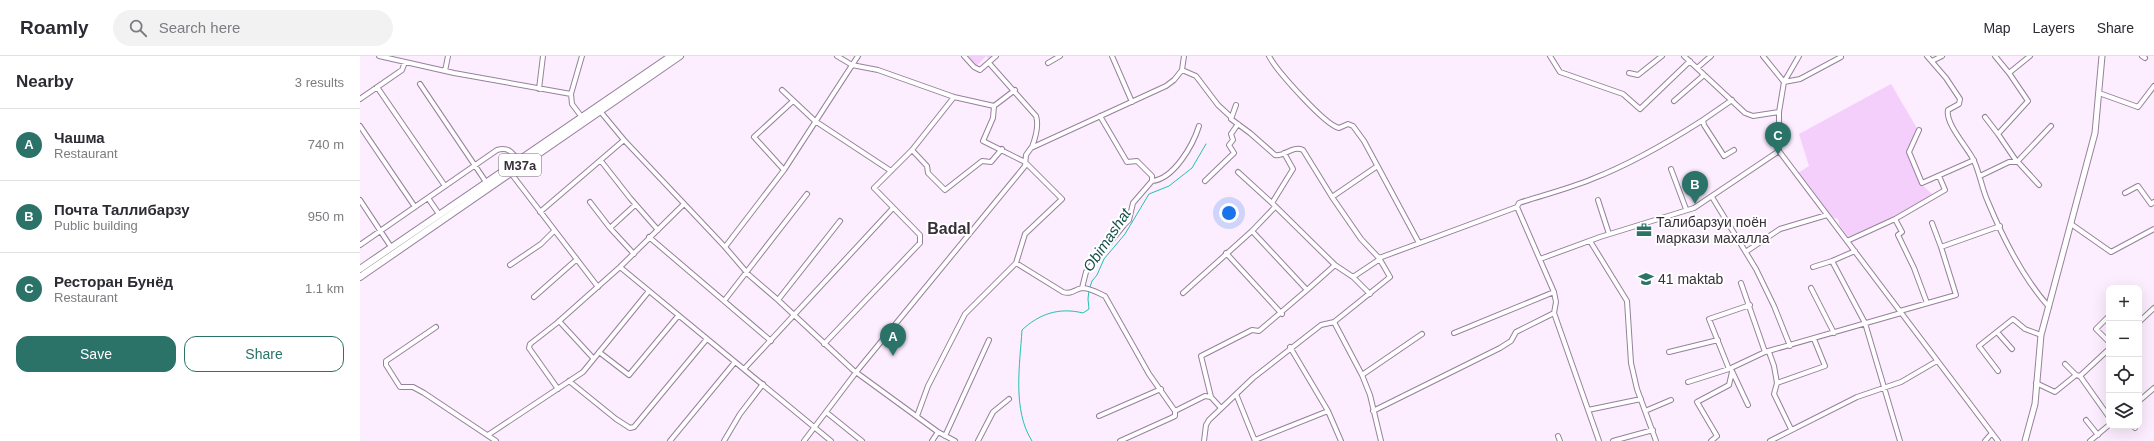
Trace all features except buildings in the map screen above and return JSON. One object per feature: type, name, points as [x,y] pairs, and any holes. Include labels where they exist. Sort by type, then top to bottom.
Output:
[{"type":"highway","name":"M37a","points":[[360,269],[581,116],[671,56]]},
{"type":"highway","name":"M37a","points":[[360,276],[680,56]]},
{"type":"main road","points":[[2025,441],[2035,404],[2041,335],[2095,133],[2102,56]]},
{"type":"street","points":[[379,56],[539,89],[571,94]]},
{"type":"street","points":[[445,70],[448,56]]},
{"type":"street","points":[[539,89],[543,56]]},
{"type":"street","points":[[581,116],[572,104],[571,94],[582,56]]},
{"type":"street","points":[[837,56],[852,65],[882,72],[954,97],[994,106]]},
{"type":"street","points":[[725,247],[784,170],[858,56]]},
{"type":"street","points":[[964,56],[974,67],[980,70],[996,56]]},
{"type":"street","points":[[1048,63],[1060,56]]},
{"type":"street","points":[[1112,56],[1132,102]]},
{"type":"street","points":[[804,441],[857,371],[1024,166],[1026,155],[1032,148],[1166,86],[1174,80],[1182,70],[1184,56]]},
{"type":"street","points":[[1269,56],[1276,69],[1326,121],[1339,128],[1348,124],[1353,126],[1364,141],[1376,167],[1419,243]]},
{"type":"street","points":[[1550,56],[1560,72],[1623,94],[1640,109],[1690,61]]},
{"type":"street","points":[[1629,73],[1638,75],[1662,56]]},
{"type":"street","points":[[1684,56],[1749,115],[1779,112]]},
{"type":"street","points":[[1697,68],[1710,56]]},
{"type":"street","points":[[1763,56],[1784,82]]},
{"type":"street","points":[[1799,56],[1784,82],[1779,112],[1779,151],[1998,441]]},
{"type":"street","points":[[1784,82],[1800,79],[1841,57],[1846,56]]},
{"type":"street","points":[[1927,56],[1950,83],[1960,99],[1959,104],[1948,110],[1948,114],[1958,136],[1974,160],[1987,201],[2000,226],[2037,294],[2049,307]]},
{"type":"street","points":[[1932,61],[1942,56]]},
{"type":"street","points":[[1995,56],[2009,73],[2028,101],[1998,134]]},
{"type":"street","points":[[2009,73],[2030,56]]},
{"type":"street","points":[[360,99],[402,70],[405,62]]},
{"type":"street","points":[[989,63],[1015,90],[1033,112],[1037,120],[1032,148]]},
{"type":"street","points":[[1182,70],[1196,76],[1218,105],[1231,117],[1231,119],[1275,155],[1295,148],[1303,150],[1332,197],[1362,239],[1380,258],[1390,277],[1334,322],[1321,325],[1290,347],[1253,378],[1220,408],[1206,425],[1204,441]]},
{"type":"street","points":[[1674,101],[1704,75]]},
{"type":"street","points":[[420,84],[486,182]]},
{"type":"street","points":[[2099,93],[2138,107],[2154,86]]},
{"type":"street","points":[[377,87],[445,186]]},
{"type":"street","points":[[782,90],[815,121],[891,172]]},
{"type":"street","points":[[917,416],[928,386],[965,314],[1016,263],[1024,234],[1062,199],[1025,162],[983,140],[993,118],[994,106],[1015,90]]},
{"type":"street","points":[[824,344],[920,243],[920,235],[874,189],[912,150],[954,97]]},
{"type":"street","points":[[1353,277],[1380,258],[1517,207],[1519,203],[1591,180],[1628,164],[1666,144],[1732,100]]},
{"type":"street","points":[[784,170],[754,137],[793,101]]},
{"type":"street","points":[[1231,117],[1236,105]]},
{"type":"street","points":[[600,110],[624,140],[725,247],[746,272],[824,344],[857,371],[938,432],[955,441]]},
{"type":"street","points":[[1100,116],[1127,162],[1138,161],[1152,176],[1152,181]]},
{"type":"street","points":[[1985,117],[2018,162],[2039,185]]},
{"type":"street","points":[[1703,120],[1704,125],[1724,156],[1734,150]]},
{"type":"street","points":[[1205,181],[1234,153],[1229,145],[1233,140],[1231,134],[1238,124]]},
{"type":"street","points":[[360,126],[415,207]]},
{"type":"street","points":[[1082,288],[1086,272],[1124,226],[1128,220],[1133,203],[1152,181],[1158,180],[1190,150],[1199,126]]},
{"type":"street","points":[[1980,176],[2009,162],[2018,162],[2051,126]]},
{"type":"street","points":[[1919,130],[1909,152],[1922,183],[1974,160]]},
{"type":"street","points":[[540,212],[624,140]]},
{"type":"street","points":[[360,245],[497,150],[505,148],[509,149],[518,160]]},
{"type":"street","points":[[912,150],[927,166],[928,173],[945,190],[982,161],[990,163],[1002,149]]},
{"type":"street","points":[[1540,259],[1609,234],[1686,209],[1694,208],[1779,151]]},
{"type":"street","points":[[1272,203],[1294,170],[1284,153]]},
{"type":"street","points":[[600,161],[635,205],[658,230]]},
{"type":"street","points":[[1332,197],[1376,167]]},
{"type":"street","points":[[1671,169],[1686,209]]},
{"type":"street","points":[[510,172],[598,287]]},
{"type":"street","points":[[1238,172],[1307,236],[1335,265],[1353,277],[1370,294]]},
{"type":"street","points":[[1847,241],[1895,220],[1945,190],[1939,176]]},
{"type":"street","points":[[2125,194],[2138,186],[2151,204],[2154,202]]},
{"type":"street","points":[[724,301],[808,194]]},
{"type":"street","points":[[1712,197],[1747,251],[1774,306],[1790,346]]},
{"type":"street","points":[[428,198],[439,214]]},
{"type":"street","points":[[360,200],[391,247]]},
{"type":"street","points":[[1598,200],[1609,234]]},
{"type":"street","points":[[590,202],[610,228],[634,254]]},
{"type":"street","points":[[558,389],[529,348],[530,344],[559,321],[620,267],[684,204]]},
{"type":"street","points":[[610,228],[635,205]]},
{"type":"street","points":[[1183,293],[1252,231],[1275,207]]},
{"type":"street","points":[[1517,207],[1554,292],[1556,302],[1554,313],[1599,441]]},
{"type":"street","points":[[744,369],[893,208]]},
{"type":"street","points":[[1747,251],[1780,229],[1827,215]]},
{"type":"street","points":[[1895,220],[1902,232],[1898,235],[1914,268],[1927,303]]},
{"type":"street","points":[[778,300],[840,221]]},
{"type":"street","points":[[1688,382],[1731,370],[1767,352],[1956,295],[1941,246],[1932,223]]},
{"type":"street","points":[[2071,224],[2111,252],[2154,230]]},
{"type":"street","points":[[1941,246],[2000,226]]},
{"type":"street","points":[[510,266],[541,244],[554,231]]},
{"type":"street","points":[[1252,231],[1307,290]]},
{"type":"street","points":[[649,237],[770,341]]},
{"type":"street","points":[[1590,241],[1627,300],[1631,363],[1641,399],[1656,441]]},
{"type":"street","points":[[1813,267],[1855,251]]},
{"type":"street","points":[[1226,253],[1282,314]]},
{"type":"street","points":[[534,297],[576,260]]},
{"type":"street","points":[[1832,261],[1865,323],[1900,441]]},
{"type":"street","points":[[1016,263],[1063,292],[1071,293],[1082,288],[1104,296],[1149,374],[1175,411],[1175,416],[1120,441]]},
{"type":"street","points":[[1220,408],[1211,397],[1202,356],[1252,330],[1259,331],[1282,314],[1335,265]]},
{"type":"street","points":[[620,267],[706,340],[763,384],[831,441]]},
{"type":"street","points":[[1741,283],[1750,305],[1749,311],[1774,366],[1777,383],[1774,394],[1791,429]]},
{"type":"street","points":[[1811,288],[1834,333]]},
{"type":"street","points":[[488,436],[583,372],[649,291]]},
{"type":"street","points":[[1454,333],[1554,292]]},
{"type":"street","points":[[1748,405],[1709,319],[1750,305]]},
{"type":"street","points":[[2140,321],[2154,308]]},
{"type":"street","points":[[1374,411],[1500,348],[1511,341],[1516,332],[1554,313]]},
{"type":"street","points":[[599,352],[629,375],[678,316]]},
{"type":"street","points":[[1998,371],[1979,346],[2013,319],[2029,331],[2041,335]]},
{"type":"street","points":[[2106,319],[2096,329],[2106,339]]},
{"type":"street","points":[[559,321],[593,358]]},
{"type":"street","points":[[1334,322],[1362,375],[1370,395],[1381,441]]},
{"type":"street","points":[[436,327],[386,361],[386,364],[400,387],[413,387],[424,393],[453,414],[496,441]]},
{"type":"street","points":[[1997,332],[2012,349]]},
{"type":"street","points":[[1362,375],[1422,334]]},
{"type":"street","points":[[1777,383],[1824,366],[1814,339]]},
{"type":"street","points":[[569,381],[616,419],[630,428],[634,427],[706,340]]},
{"type":"street","points":[[945,436],[989,340]]},
{"type":"street","points":[[1669,352],[1718,340]]},
{"type":"street","points":[[1290,347],[1328,411],[1341,441]]},
{"type":"street","points":[[2036,383],[2055,392],[2078,376],[2106,352]]},
{"type":"street","points":[[1770,441],[1791,429],[1857,397],[1901,382],[1937,361]]},
{"type":"street","points":[[670,441],[735,362]]},
{"type":"street","points":[[2065,364],[2078,376],[2106,413]]},
{"type":"street","points":[[1711,441],[1717,436],[1697,402],[1729,385],[1731,370]]},
{"type":"street","points":[[724,441],[740,414],[763,384]]},
{"type":"street","points":[[2142,398],[2154,388]]},
{"type":"street","points":[[1099,416],[1161,389]]},
{"type":"street","points":[[1236,394],[1255,441],[1328,411]]},
{"type":"street","points":[[1175,411],[1178,411],[1202,397],[1211,397]]},
{"type":"street","points":[[978,441],[993,412],[1009,399]]},
{"type":"street","points":[[1588,410],[1641,399]]},
{"type":"street","points":[[1645,411],[1671,400]]},
{"type":"street","points":[[826,412],[862,441]]},
{"type":"street","points":[[2086,420],[2098,435]]},
{"type":"street","points":[[2094,440],[2106,428]]},
{"type":"street","points":[[1613,441],[1652,430]]},
{"type":"street","points":[[932,441],[938,432]]},
{"type":"street","points":[[1985,441],[1992,433]]},
{"type":"street","points":[[1558,436],[1560,441]]},
{"type":"shaded area","points":[[964,56],[986,56],[975,68]]},
{"type":"shaded area","points":[[1891,84],[1918,130],[1907,152],[1919,182],[1934,196],[1891,219],[1848,237],[1840,226],[1838,219],[1831,217],[1798,173],[1809,166],[1799,134]]},
{"type":"waterway","name":"Obimashat","points":[[1090,287],[1104,259],[1125,234],[1149,194],[1169,186],[1192,168],[1206,144]]},
{"type":"waterway","name":"Obimashat","points":[[1032,441],[1026,429],[1020,401],[1019,372],[1022,330],[1035,320],[1050,313],[1066,311],[1083,313],[1089,309],[1089,290]]},
{"type":"place","name":"Ресторан Бунёд","points":[[1778,155]]},
{"type":"place","name":"Почта Таллибарзу","points":[[1695,204]]},
{"type":"place","name":"Талибарзуи поён маркази махалла","points":[[1644,230]]},
{"type":"place","name":"41 maktab","points":[[1646,279]]},
{"type":"place","name":"Чашма","points":[[893,356]]},
{"type":"district","name":"Badal","points":[[949,228]]}]
